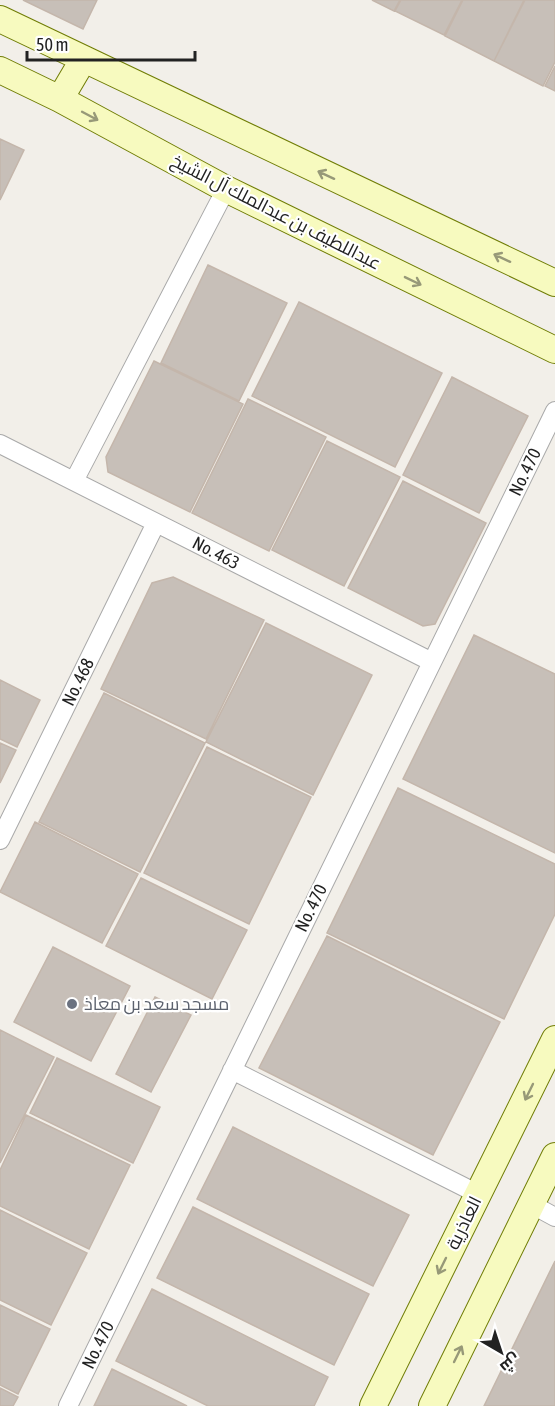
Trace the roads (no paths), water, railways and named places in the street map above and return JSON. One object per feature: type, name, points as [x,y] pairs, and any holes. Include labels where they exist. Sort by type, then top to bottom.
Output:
[{"type":"street","points":[[0,19],[555,284]]},
{"type":"street","points":[[60,99],[83,60]]},
{"type":"street","name":"عبداللطيف بن عبدالملك آل الشيخ","points":[[0,70],[60,99],[226,189],[555,351]]},
{"type":"street","points":[[74,481],[226,189]]},
{"type":"street","name":"No. 470","points":[[68,1406],[555,411]]},
{"type":"street","name":"No. 463","points":[[0,444],[432,662]]},
{"type":"street","name":"No. 468","points":[[0,840],[156,523]]},
{"type":"street","name":"العاذرية","points":[[373,1406],[555,1039]]},
{"type":"street","points":[[232,1070],[478,1194]]},
{"type":"street","points":[[432,1406],[555,1156]]},
{"type":"street","points":[[531,1204],[555,1217]]},
{"type":"place","name":"مسجد سعد بن معاذ","points":[[72,1004]]}]
